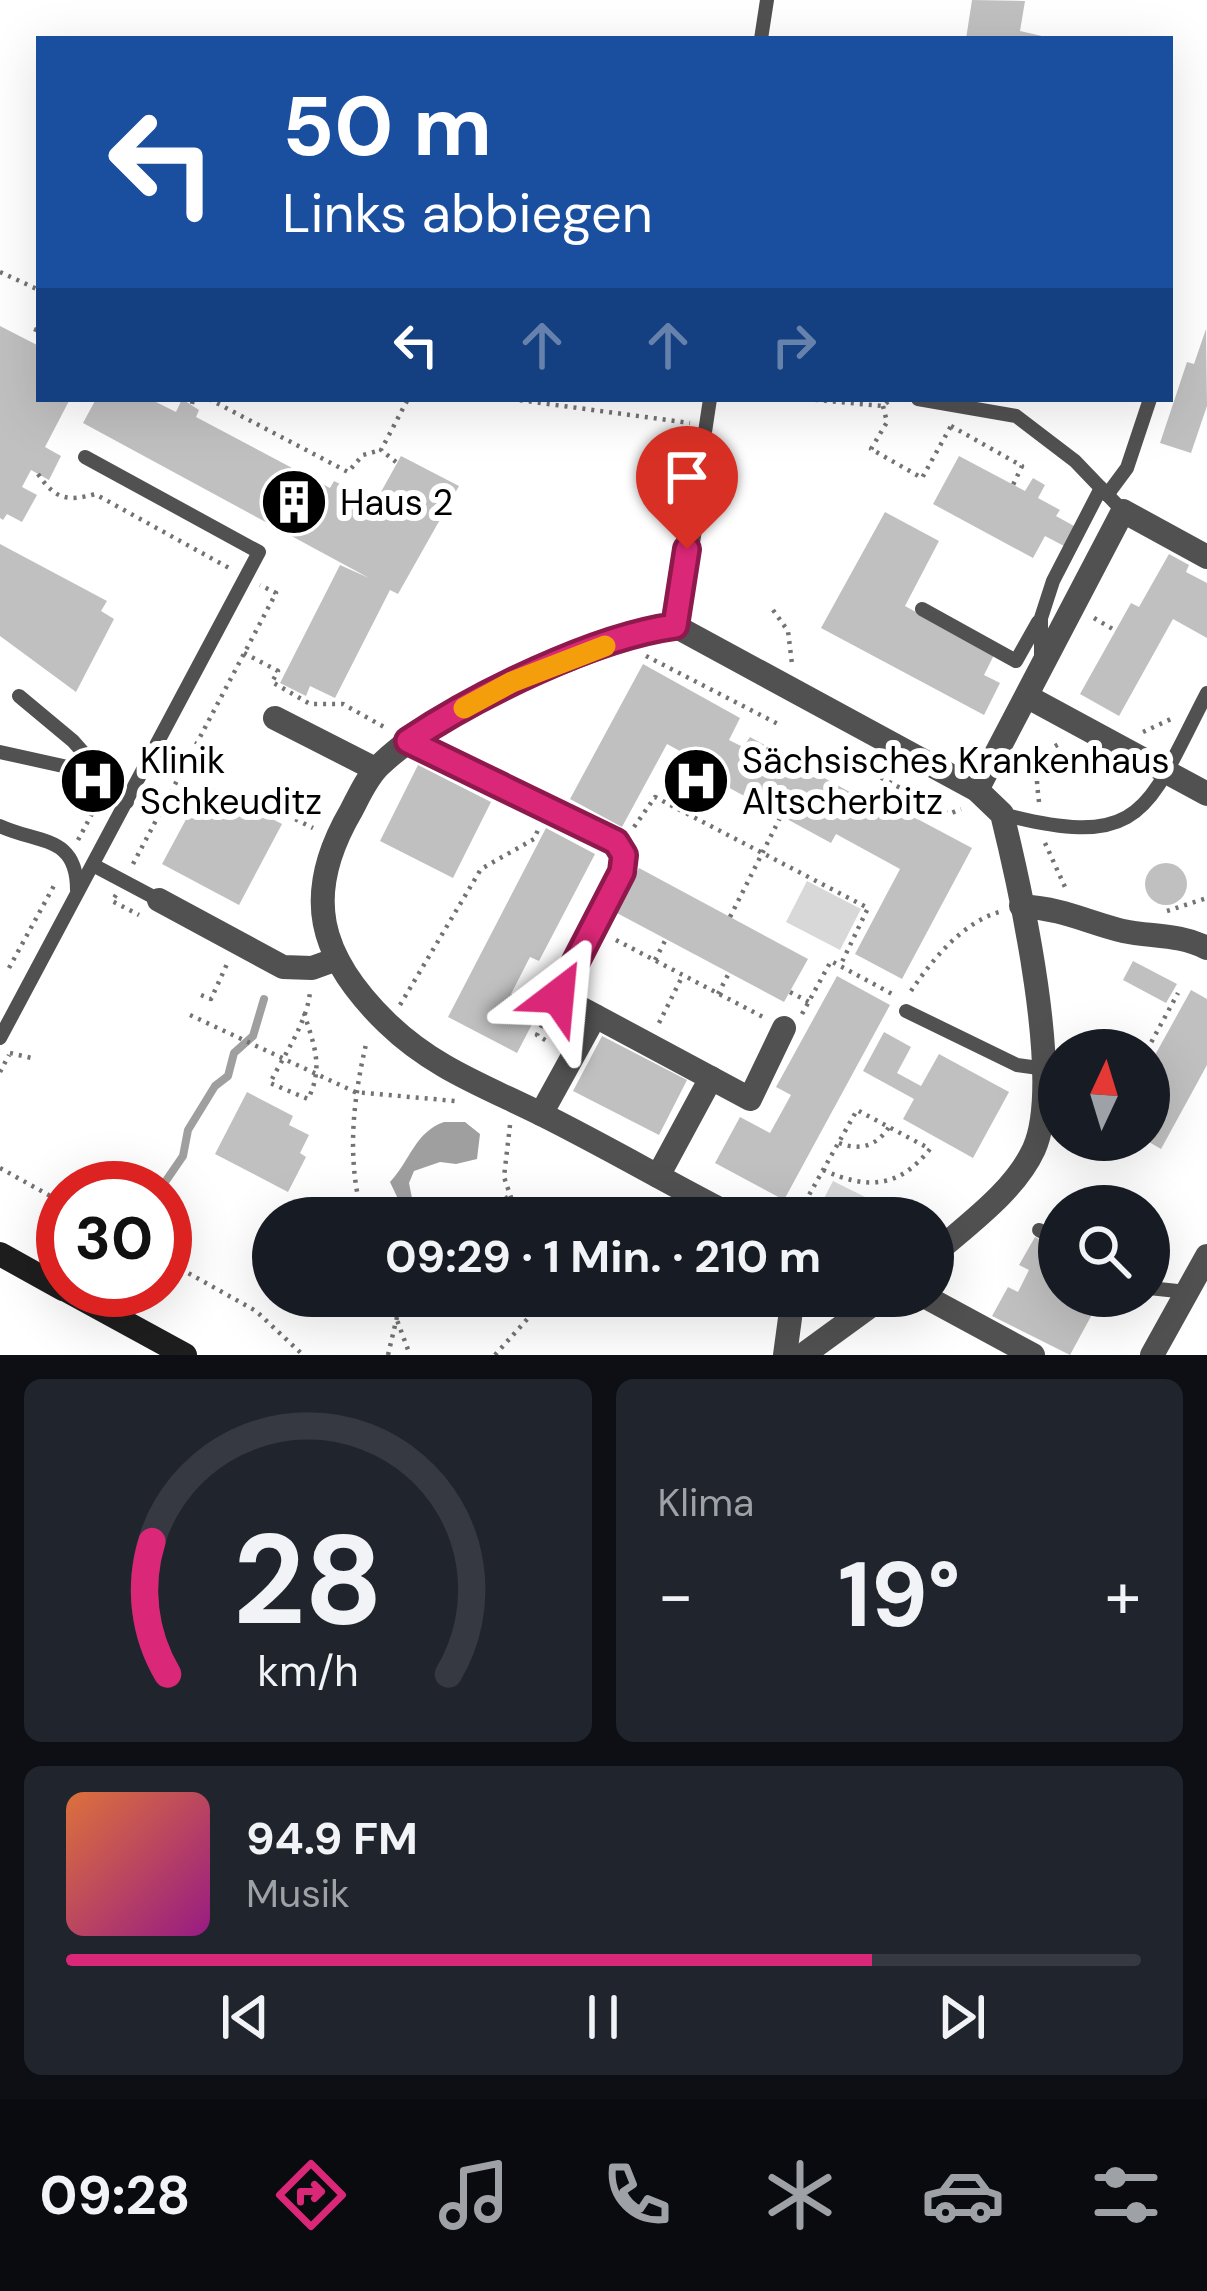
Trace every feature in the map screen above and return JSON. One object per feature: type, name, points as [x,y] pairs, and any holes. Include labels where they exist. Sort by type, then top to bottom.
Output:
[{"type":"street","points":[[675,626],[698,478]]},
{"type":"street","points":[[1040,1029],[1021,906],[989,800],[1110,498],[1207,556]]},
{"type":"street","points":[[698,1197],[541,1114],[451,1073],[324,963],[322,880],[334,839],[375,769],[408,741],[512,682],[630,636],[675,626],[989,800]]},
{"type":"street","points":[[1028,697],[1207,794]]},
{"type":"street","points":[[275,718],[375,769]]},
{"type":"street","points":[[408,741],[616,842],[624,855],[622,872],[558,996],[750,1099],[784,1028]]},
{"type":"street","points":[[160,901],[283,967],[324,963]]},
{"type":"street","points":[[1021,906],[1057,908],[1123,931],[1190,940],[1207,948]]},
{"type":"street","points":[[541,1114],[595,1016]]},
{"type":"street","points":[[658,1176],[711,1078]]},
{"type":"street","points":[[954,1236],[995,1200],[1034,1149],[1038,1132]]},
{"type":"street","points":[[0,1254],[36,1274]]},
{"type":"street","points":[[1152,1355],[1207,1256]]},
{"type":"street","points":[[954,1312],[1033,1355]]},
{"type":"street","points":[[115,1317],[185,1355]]},
{"type":"street","points":[[785,1355],[790,1317]]},
{"type":"street","points":[[802,1355],[855,1317]]},
{"type":"lane","points":[[761,36],[767,0]]},
{"type":"lane","points":[[698,478],[710,402]]},
{"type":"lane","points":[[935,402],[1016,416],[1075,461],[1110,498]]},
{"type":"lane","points":[[922,609],[1016,661],[1041,618],[1053,580],[1126,467],[1149,402]]},
{"type":"lane","points":[[0,1038],[259,552],[85,457]]},
{"type":"lane","points":[[1041,618],[1042,669]]},
{"type":"lane","points":[[989,800],[1074,829],[1119,824],[1147,805],[1207,693]]},
{"type":"lane","points":[[19,696],[73,741],[127,802]]},
{"type":"lane","points":[[0,752],[104,776]]},
{"type":"lane","points":[[0,826],[43,839],[70,856],[77,896]]},
{"type":"lane","points":[[93,865],[160,901]]},
{"type":"lane","points":[[906,1011],[1017,1065],[1038,1068]]},
{"type":"lane","points":[[1170,1290],[1187,1292]]},
{"type":"path","points":[[0,272],[36,289]]},
{"type":"path","points":[[215,402],[348,472],[363,455],[381,450],[406,402]]},
{"type":"path","points":[[534,402],[706,425]]},
{"type":"path","points":[[839,402],[883,406],[888,402]]},
{"type":"path","points":[[883,406],[887,422],[871,449],[922,478],[951,426],[1022,466],[1013,485]]},
{"type":"path","points":[[381,450],[396,462]]},
{"type":"path","points":[[773,610],[788,631],[793,654],[785,686]]},
{"type":"path","points":[[630,636],[644,654],[780,724]]},
{"type":"path","points":[[244,653],[278,671],[272,682],[310,704],[343,704],[408,741]]},
{"type":"path","points":[[804,767],[814,751]]},
{"type":"path","points":[[865,769],[949,814],[989,800]]},
{"type":"path","points":[[247,795],[334,839]]},
{"type":"path","points":[[616,842],[630,833],[655,797],[868,908],[841,964]]},
{"type":"path","points":[[360,1197],[352,1144],[355,1092],[381,1016],[481,869],[534,839],[547,808]]},
{"type":"path","points":[[730,917],[781,816]]},
{"type":"path","points":[[595,929],[784,1028],[794,1028],[831,962],[904,1001],[923,972],[962,932],[985,916],[1021,906]]},
{"type":"path","points":[[655,960],[666,939]]},
{"type":"path","points":[[304,1012],[319,1062],[319,1078],[308,1099],[270,1082],[324,963]]},
{"type":"path","points":[[718,994],[728,973]]},
{"type":"path","points":[[648,1045],[683,975]]},
{"type":"path","points":[[790,992],[809,1002]]},
{"type":"path","points":[[1158,1029],[1178,993]]},
{"type":"path","points":[[558,996],[537,1035],[573,1056]]},
{"type":"path","points":[[190,1016],[355,1092],[471,1105]]},
{"type":"path","points":[[10,1053],[36,1059]]},
{"type":"path","points":[[508,1197],[504,1177],[513,1101]]},
{"type":"path","points":[[808,1197],[857,1109],[930,1149],[913,1171],[891,1181],[859,1183],[823,1170]]},
{"type":"path","points":[[838,1142],[866,1147],[878,1142],[889,1127]]},
{"type":"path","points":[[0,1168],[36,1188]]},
{"type":"path","points":[[192,1275],[256,1311],[303,1355]]},
{"type":"path","points":[[396,1317],[410,1355]]},
{"type":"path","points":[[388,1355],[398,1317]]},
{"type":"path","points":[[495,1355],[529,1317]]},
{"type":"shaded area","points":[[807,881],[861,909],[840,950],[786,922]]},
{"type":"shaded area","points":[[465,1122],[480,1134],[477,1159],[440,1162],[414,1171],[409,1183],[412,1197],[397,1197],[390,1182],[434,1127]]},
{"type":"shaded area","points":[[833,1181],[865,1197],[825,1197]]},
{"type":"building","points":[[972,0],[1025,1],[1020,31],[1042,36],[966,36]]},
{"type":"building","points":[[0,326],[36,344],[36,402],[68,402],[45,447],[61,456],[49,480],[31,470],[22,487],[37,495],[22,522],[7,514],[0,518]]},
{"type":"building","points":[[1206,329],[1207,406],[1191,453],[1160,443],[1187,362],[1194,364]]},
{"type":"building","name":"Haus 2","points":[[94,402],[156,402],[176,412],[181,402],[187,402],[199,410],[196,417],[330,488],[334,481],[350,489],[347,495],[372,508],[401,456],[459,486],[398,594],[390,590],[335,698],[310,686],[306,696],[280,683],[340,565],[369,578],[83,423]]},
{"type":"building","points":[[959,456],[1025,491],[1033,478],[1045,485],[1038,498],[1060,510],[1056,516],[1074,526],[1064,546],[1045,536],[1033,558],[933,504]]},
{"type":"building","points":[[885,512],[939,541],[905,606],[994,655],[984,675],[1000,683],[984,715],[821,628]]},
{"type":"building","points":[[0,544],[107,601],[101,611],[114,619],[76,692],[0,636]]},
{"type":"building","points":[[1169,554],[1189,565],[1186,572],[1207,583],[1207,638],[1173,619],[1119,716],[1080,694],[1131,603],[1139,607]]},
{"type":"building","points":[[643,664],[740,718],[729,740],[743,747],[750,737],[857,796],[850,808],[867,818],[878,798],[972,848],[902,979],[855,954],[900,869],[836,834],[831,843],[724,785],[727,777],[667,744],[622,827],[570,799]]},
{"type":"building","points":[[418,765],[491,802],[453,878],[380,841]]},
{"type":"building","points":[[205,784],[282,824],[239,905],[162,864]]},
{"type":"building","points":[[546,828],[595,854],[539,961],[530,957],[511,994],[540,1009],[517,1053],[448,1017]]},
{"type":"building","points":[[1166,863],[1181,869],[1187,884],[1181,899],[1166,905],[1151,899],[1145,884],[1151,869]]},
{"type":"building","points":[[639,868],[808,959],[784,1002],[615,912]]},
{"type":"building","points":[[1133,961],[1177,984],[1166,1003],[1123,980]]},
{"type":"building","points":[[837,976],[890,1005],[786,1197],[715,1163],[740,1117],[770,1133],[791,1095],[776,1087]]},
{"type":"building","points":[[1191,990],[1207,999],[1207,1065],[1170,1133],[1170,1029]]},
{"type":"building","points":[[884,1032],[911,1047],[897,1073],[921,1086],[939,1054],[1009,1092],[973,1158],[903,1119],[914,1099],[863,1071]]},
{"type":"building","points":[[602,1036],[687,1080],[659,1135],[573,1091]]},
{"type":"building","points":[[247,1092],[293,1116],[289,1125],[309,1135],[300,1153],[306,1157],[288,1192],[215,1154]]},
{"type":"building","points":[[1038,1239],[1038,1317],[1091,1317],[1070,1355],[992,1316],[1008,1287],[1018,1292],[1029,1270],[1019,1265]]},
{"type":"waterway","points":[[180,1161],[188,1130],[215,1086],[228,1076],[234,1053],[253,1036],[264,999]]},
{"type":"slow traffic","points":[[464,708],[512,682],[605,646]]},
{"type":"place","name":"Haus 2","points":[[294,502]]},
{"type":"place","name":"Klinik Schkeuditz","points":[[93,781]]},
{"type":"place","name":"Sächsisches Krankenhaus Altscherbitz","points":[[696,781]]},
{"type":"route","points":[[558,996],[622,872],[624,855],[616,842],[408,741],[512,682],[648,629],[675,626],[687,549]]}]
